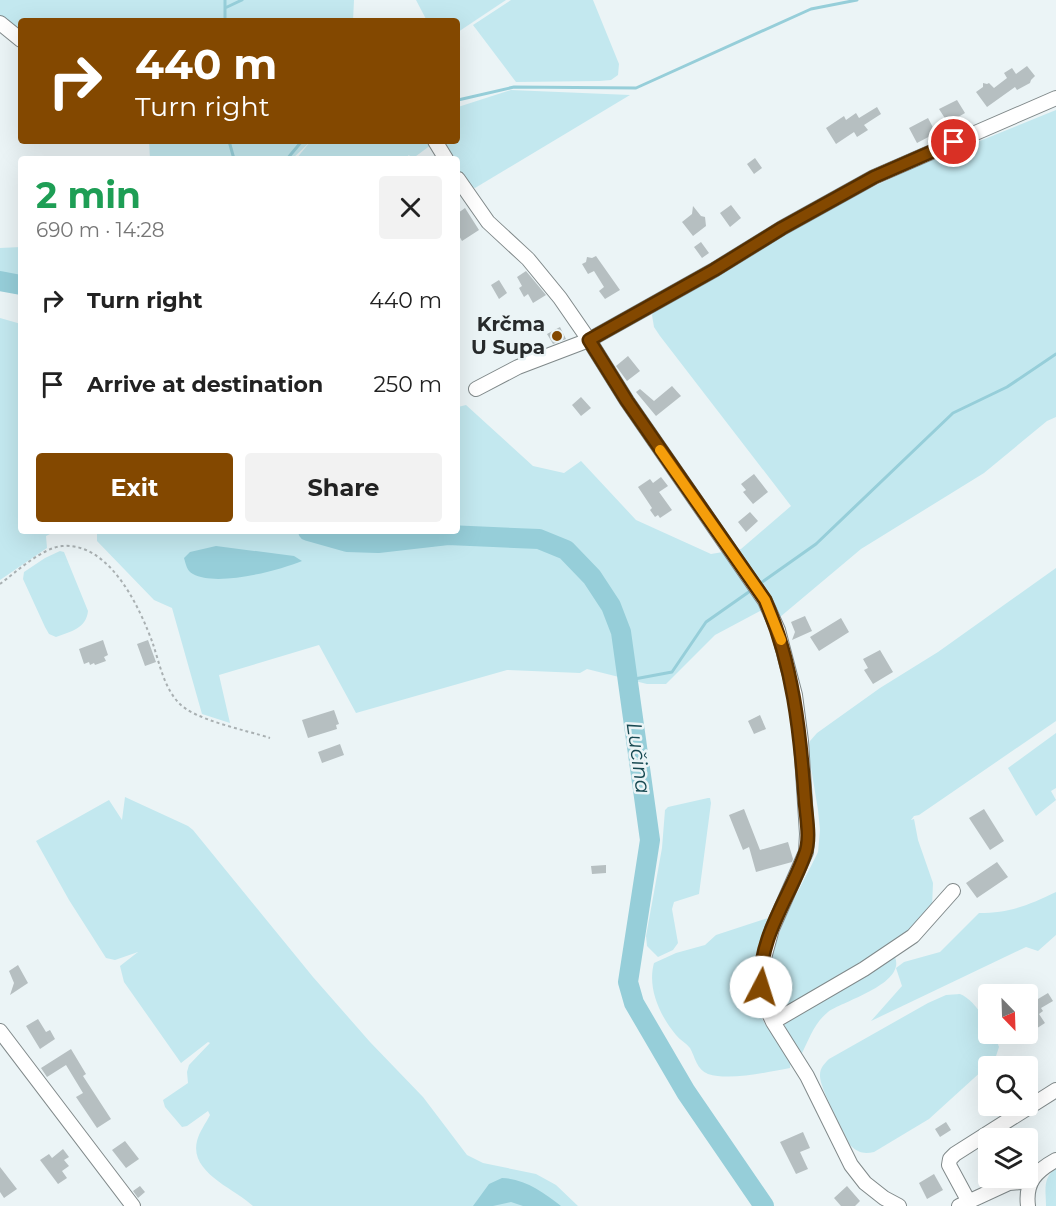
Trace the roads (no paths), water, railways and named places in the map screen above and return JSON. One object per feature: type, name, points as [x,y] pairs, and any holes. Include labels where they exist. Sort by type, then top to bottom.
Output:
[{"type":"street","points":[[0,23],[18,38]]},
{"type":"street","points":[[476,388],[518,367],[589,340],[874,177],[1056,98]]},
{"type":"street","points":[[460,181],[488,222],[528,259],[560,298],[627,401],[765,600],[778,630],[795,694],[801,741],[807,834],[806,852],[772,928],[760,973],[763,1000],[773,1022],[807,1077],[851,1166],[866,1183],[899,1206]]},
{"type":"street","points":[[773,1022],[864,969],[913,936],[953,891]]},
{"type":"street","points":[[0,1031],[133,1206]]},
{"type":"street","points":[[998,1188],[964,1204],[949,1165],[950,1159],[1056,1090]]},
{"type":"street","points":[[1038,1171],[1056,1160]]},
{"type":"street","points":[[1028,1206],[1029,1188]]},
{"type":"waterway","points":[[225,0],[225,18]]},
{"type":"waterway","points":[[225,8],[242,0]]},
{"type":"waterway","points":[[460,100],[514,87],[636,88],[811,9],[857,0]]},
{"type":"waterway","points":[[230,144],[233,156]]},
{"type":"waterway","points":[[290,156],[300,144]]},
{"type":"waterway","name":"Lučina","points":[[0,281],[18,284]]},
{"type":"waterway","points":[[758,585],[816,544],[953,413],[1007,387],[1056,354]]},
{"type":"waterway","name":"Lučina","points":[[319,534],[347,542],[378,543],[448,535],[539,539],[566,550],[592,577],[611,606],[621,632],[650,840],[628,982],[634,1003],[686,1092],[764,1206]]},
{"type":"waterway","points":[[629,680],[672,672],[706,622],[753,589]]},
{"type":"place","name":"Krčma U Supa","points":[[557,336]]}]
